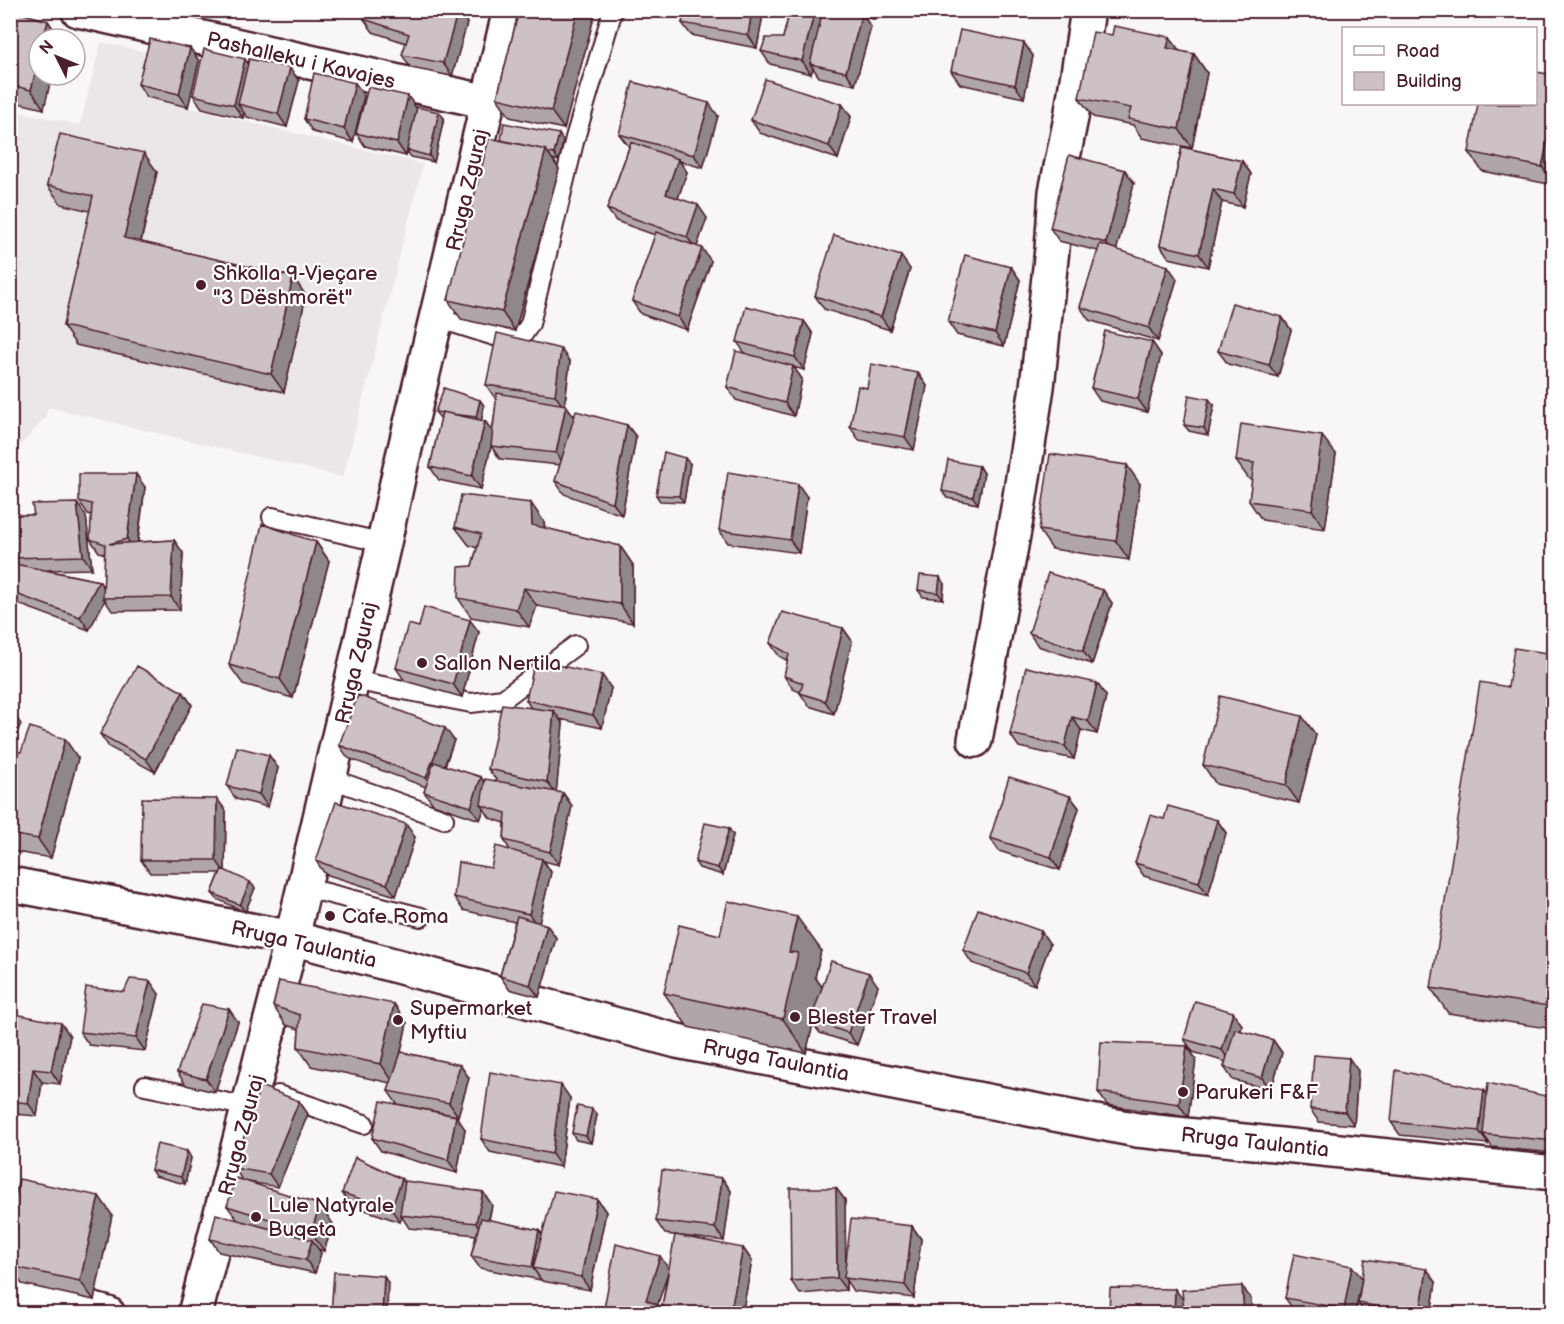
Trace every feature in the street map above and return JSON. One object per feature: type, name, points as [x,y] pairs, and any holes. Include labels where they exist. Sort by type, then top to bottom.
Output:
[{"type":"street","name":"Pashalleku i Kavajes","points":[[78,10],[489,114]]},
{"type":"street","name":"Rruga Zguraj","points":[[195,1314],[292,938],[400,469],[489,114],[510,10]]},
{"type":"street","points":[[975,740],[1038,387],[1056,192],[1071,118],[1088,10]]},
{"type":"street","name":"Rruga Taulantia","points":[[10,884],[292,938],[677,1041],[1137,1130],[1554,1173]]},
{"type":"street","points":[[10,1304],[16,1296],[28,1292],[108,1314]]},
{"type":"lane","points":[[437,318],[507,340],[522,336],[530,324],[569,136],[613,10]]},
{"type":"lane","points":[[272,517],[384,543]]},
{"type":"lane","points":[[352,680],[471,703],[503,699],[576,645]]},
{"type":"lane","points":[[329,778],[444,819]]},
{"type":"lane","points":[[303,887],[421,917]]},
{"type":"lane","points":[[145,1086],[251,1097],[364,1124]]},
{"type":"shaded area","name":"Shkolla 9-Vjeçare \"3 Dëshmorët\"","points":[[101,42],[167,57],[156,100],[423,164],[343,477],[48,407],[45,418],[21,445],[11,442],[10,110],[80,125]]},
{"type":"building","points":[[10,10],[48,21],[46,27],[27,27],[27,87],[32,87],[31,90],[10,85]]},
{"type":"building","points":[[367,10],[458,10],[443,63],[402,55],[409,34],[364,19]]},
{"type":"building","points":[[519,10],[578,10],[551,111],[497,98]]},
{"type":"building","points":[[685,10],[752,10],[748,35],[682,23]]},
{"type":"building","points":[[790,10],[815,10],[802,61],[761,51],[766,38],[783,38]]},
{"type":"building","points":[[823,10],[846,10],[862,14],[846,72],[810,64]]},
{"type":"building","points":[[1114,26],[1170,37],[1167,48],[1194,54],[1179,129],[1128,119],[1131,108],[1079,98],[1093,32],[1112,35]]},
{"type":"building","points":[[960,30],[1024,43],[1015,85],[951,71]]},
{"type":"building","points":[[150,39],[190,48],[179,94],[138,84]]},
{"type":"building","points":[[204,49],[245,59],[234,105],[193,95]]},
{"type":"building","points":[[249,59],[290,68],[278,114],[238,104]]},
{"type":"building","points":[[1537,72],[1554,75],[1554,112],[1542,167],[1469,152],[1478,105],[1537,105]]},
{"type":"building","points":[[314,73],[355,83],[344,129],[304,119]]},
{"type":"building","points":[[765,79],[842,104],[829,146],[751,120]]},
{"type":"building","points":[[633,82],[709,103],[694,155],[619,134]]},
{"type":"building","points":[[368,87],[408,96],[397,143],[356,133]]},
{"type":"building","points":[[417,107],[439,112],[429,156],[407,150]]},
{"type":"building","points":[[504,123],[559,134],[554,154],[546,150],[501,140]]},
{"type":"building","points":[[60,134],[144,153],[124,238],[293,277],[271,374],[63,326],[93,196],[47,185]]},
{"type":"building","points":[[489,138],[546,150],[502,312],[448,300]]},
{"type":"building","points":[[631,142],[678,159],[666,194],[698,205],[687,237],[607,209]]},
{"type":"building","points":[[1182,147],[1242,161],[1234,194],[1213,189],[1199,254],[1160,245]]},
{"type":"building","points":[[1069,155],[1125,170],[1106,243],[1050,228]]},
{"type":"building","points":[[656,232],[702,248],[678,317],[632,301]]},
{"type":"building","points":[[834,235],[901,256],[881,317],[815,296]]},
{"type":"building","points":[[1100,244],[1168,266],[1149,328],[1080,307]]},
{"type":"building","points":[[965,255],[1011,267],[995,333],[948,322]]},
{"type":"building","points":[[1232,303],[1282,317],[1269,365],[1218,351]]},
{"type":"building","points":[[746,306],[804,321],[795,357],[737,342]]},
{"type":"building","points":[[1105,331],[1152,342],[1138,399],[1091,388]]},
{"type":"building","points":[[497,333],[561,349],[555,395],[486,385]]},
{"type":"building","points":[[736,351],[793,366],[785,403],[727,387]]},
{"type":"building","points":[[871,364],[918,373],[905,437],[850,427],[858,386],[867,388]]},
{"type":"building","points":[[444,388],[480,400],[476,417],[435,412]]},
{"type":"building","points":[[497,393],[566,405],[556,453],[491,446]]},
{"type":"building","points":[[1189,395],[1209,399],[1204,428],[1184,425]]},
{"type":"building","points":[[576,411],[627,425],[613,503],[555,481]]},
{"type":"building","points":[[442,412],[485,421],[472,476],[430,467]]},
{"type":"building","points":[[1241,424],[1322,436],[1312,510],[1249,501],[1254,463],[1236,461]]},
{"type":"building","points":[[664,452],[685,458],[679,496],[656,495]]},
{"type":"building","points":[[1050,454],[1127,465],[1116,541],[1039,530]]},
{"type":"building","points":[[948,460],[979,466],[973,497],[942,491]]},
{"type":"building","points":[[728,472],[798,484],[790,540],[719,530]]},
{"type":"building","points":[[79,474],[136,474],[127,539],[109,544],[174,540],[171,597],[103,598],[105,544],[90,539],[92,504],[79,501]]},
{"type":"building","points":[[461,495],[531,503],[532,525],[620,546],[620,604],[524,588],[516,609],[458,598],[459,567],[472,566],[481,534],[455,527]]},
{"type":"building","points":[[77,503],[83,556],[10,558],[10,515],[34,515],[32,504]]},
{"type":"building","points":[[262,524],[316,542],[280,679],[229,665]]},
{"type":"building","points":[[10,563],[99,581],[80,617],[10,592]]},
{"type":"building","points":[[1048,573],[1103,590],[1083,651],[1029,633]]},
{"type":"building","points":[[920,575],[940,577],[938,593],[918,590]]},
{"type":"building","points":[[424,607],[470,620],[453,684],[396,668],[408,624],[419,627]]},
{"type":"building","points":[[782,612],[843,628],[825,701],[800,693],[803,683],[784,676],[789,654],[770,643]]},
{"type":"building","points":[[1514,648],[1554,654],[1554,1007],[1431,988],[1480,682],[1508,687]]},
{"type":"building","points":[[535,660],[602,675],[593,715],[526,700]]},
{"type":"building","points":[[137,666],[183,692],[146,759],[100,734]]},
{"type":"building","points":[[1026,667],[1097,683],[1088,721],[1072,717],[1065,746],[1010,734]]},
{"type":"building","points":[[358,695],[445,728],[426,778],[339,745]]},
{"type":"building","points":[[1220,696],[1302,716],[1286,785],[1203,765]]},
{"type":"building","points":[[502,704],[554,711],[547,782],[488,769]]},
{"type":"building","points":[[30,727],[65,739],[38,839],[10,834],[10,751],[21,752]]},
{"type":"building","points":[[237,747],[269,755],[259,794],[227,786]]},
{"type":"building","points":[[434,762],[481,777],[471,807],[424,792]]},
{"type":"building","points":[[1009,777],[1070,796],[1051,857],[990,838]]},
{"type":"building","points":[[485,779],[563,793],[550,852],[504,840],[506,813],[481,805]]},
{"type":"building","points":[[142,798],[217,799],[216,860],[141,860]]},
{"type":"building","points":[[336,802],[406,824],[387,884],[316,861]]},
{"type":"building","points":[[1168,806],[1217,820],[1199,882],[1135,863],[1150,815],[1164,819]]},
{"type":"building","points":[[705,823],[729,828],[718,868],[695,862]]},
{"type":"building","points":[[496,846],[542,859],[529,914],[454,897],[458,862],[491,868]]},
{"type":"building","points":[[222,869],[250,882],[240,905],[212,893]]},
{"type":"building","points":[[728,901],[797,917],[789,952],[798,953],[783,1019],[664,993],[679,925],[720,935]]},
{"type":"building","points":[[978,909],[1041,931],[1026,973],[963,950]]},
{"type":"building","points":[[517,916],[547,925],[530,985],[500,976]]},
{"type":"building","points":[[831,961],[869,973],[848,1033],[811,1020]]},
{"type":"building","points":[[130,979],[150,981],[136,1038],[80,1032],[86,987],[124,992]]},
{"type":"building","points":[[279,981],[394,1004],[381,1064],[298,1047],[300,1015],[273,1006]]},
{"type":"building","points":[[1195,1001],[1233,1012],[1222,1050],[1184,1039]]},
{"type":"building","points":[[202,1004],[229,1009],[206,1079],[177,1072]]},
{"type":"building","points":[[10,1013],[61,1023],[51,1071],[33,1069],[28,1103],[10,1101]]},
{"type":"building","points":[[1235,1029],[1273,1040],[1262,1078],[1224,1067]]},
{"type":"building","points":[[1101,1042],[1187,1046],[1179,1104],[1098,1092]]},
{"type":"building","points":[[401,1052],[460,1065],[449,1103],[388,1091]]},
{"type":"building","points":[[1314,1055],[1349,1058],[1345,1112],[1310,1109]]},
{"type":"building","points":[[1396,1070],[1484,1090],[1479,1131],[1391,1122]]},
{"type":"building","points":[[490,1072],[561,1085],[552,1154],[481,1139]]},
{"type":"building","points":[[1488,1083],[1554,1098],[1554,1141],[1483,1134]]},
{"type":"building","points":[[260,1086],[299,1101],[269,1174],[234,1168]]},
{"type":"building","points":[[381,1101],[456,1116],[448,1160],[372,1138]]},
{"type":"building","points":[[577,1106],[592,1109],[586,1136],[572,1133]]},
{"type":"building","points":[[157,1144],[187,1151],[181,1177],[151,1170]]},
{"type":"building","points":[[355,1157],[402,1179],[391,1209],[342,1193]]},
{"type":"building","points":[[662,1170],[722,1178],[715,1228],[656,1221]]},
{"type":"building","points":[[236,1178],[320,1205],[311,1232],[227,1206]]},
{"type":"building","points":[[19,1179],[99,1196],[80,1281],[10,1266],[17,1228],[10,1227],[10,1216]]},
{"type":"building","points":[[405,1181],[483,1192],[476,1223],[400,1215]]},
{"type":"building","points":[[790,1188],[836,1188],[837,1278],[791,1281]]},
{"type":"building","points":[[554,1191],[597,1199],[581,1277],[533,1268]]},
{"type":"building","points":[[216,1214],[312,1240],[306,1260],[210,1239]]},
{"type":"building","points":[[481,1218],[539,1230],[532,1267],[471,1256]]},
{"type":"building","points":[[851,1219],[912,1226],[905,1285],[844,1278]]},
{"type":"building","points":[[675,1235],[743,1248],[730,1314],[698,1314],[662,1307]]},
{"type":"building","points":[[616,1244],[660,1256],[646,1300],[674,1314],[603,1314]]},
{"type":"building","points":[[1294,1254],[1352,1266],[1344,1309],[1285,1298]]},
{"type":"building","points":[[1365,1259],[1427,1269],[1420,1314],[1358,1303]]},
{"type":"building","points":[[334,1272],[384,1276],[382,1314],[331,1314]]},
{"type":"building","points":[[1242,1286],[1244,1314],[1184,1314],[1182,1290]]},
{"type":"building","points":[[1110,1288],[1175,1289],[1174,1314],[1109,1314]]},
{"type":"place","name":"Shkolla 9-Vjeçare \"3 Dëshmorët\"","points":[[201,285]]},
{"type":"place","name":"Sallon Nertila","points":[[422,663]]},
{"type":"place","name":"Cafe Roma","points":[[330,916]]},
{"type":"place","name":"Blester Travel","points":[[795,1017]]},
{"type":"place","name":"Supermarket Myftiu","points":[[398,1020]]},
{"type":"place","name":"Parukeri F&F","points":[[1183,1092]]},
{"type":"place","name":"Lule Natyrale Buqeta","points":[[256,1217]]}]
